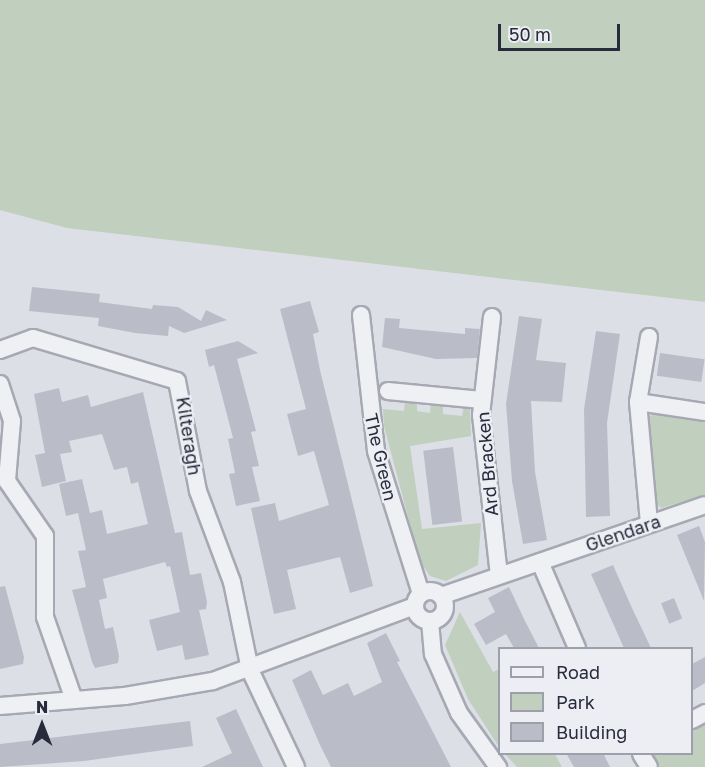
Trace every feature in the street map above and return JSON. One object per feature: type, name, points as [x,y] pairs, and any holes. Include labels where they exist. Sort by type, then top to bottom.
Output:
[{"type":"street","name":"The Green","points":[[361,315],[376,451],[418,600]]},
{"type":"street","name":"Ard Bracken","points":[[492,317],[482,400],[483,450],[499,575]]},
{"type":"street","points":[[649,337],[638,402],[649,524]]},
{"type":"street","name":"Kilteragh","points":[[0,350],[33,338],[177,381],[197,487],[235,591],[250,670]]},
{"type":"street","points":[[0,384],[12,421],[8,481],[45,536],[45,617],[74,700]]},
{"type":"street","points":[[388,391],[482,400]]},
{"type":"street","points":[[638,402],[705,412]]},
{"type":"street","name":"Glendara","points":[[441,596],[705,505]]},
{"type":"street","points":[[540,562],[577,647]]},
{"type":"street","points":[[0,706],[74,700],[179,687],[250,670],[418,600],[429,591],[441,596],[444,610],[439,618],[430,621],[417,615],[418,600]]},
{"type":"street","points":[[430,621],[433,654],[459,713],[498,767]]},
{"type":"street","points":[[250,670],[296,767]]},
{"type":"green space","points":[[0,0],[705,0],[705,302],[67,228],[0,210]]},
{"type":"green space","points":[[405,400],[417,401],[417,411],[430,413],[431,402],[443,403],[443,414],[462,416],[464,406],[470,409],[471,436],[410,446],[422,529],[481,523],[478,565],[446,581],[430,576],[420,562],[384,426],[383,409],[404,411]]},
{"type":"green space","points":[[659,412],[705,418],[705,495],[661,508],[653,499],[648,425],[650,416]]},
{"type":"green space","points":[[460,612],[493,672],[498,670],[498,745],[468,699],[445,645]]},
{"type":"green space","points":[[705,722],[705,767],[657,767],[652,755],[693,755],[693,728]]},
{"type":"green space","points":[[506,755],[556,755],[562,767],[517,767]]},
{"type":"building","points":[[32,287],[100,294],[99,302],[152,309],[153,305],[178,307],[201,321],[206,310],[227,320],[184,333],[169,326],[168,336],[135,333],[98,326],[99,318],[29,311]]},
{"type":"building","points":[[310,301],[319,332],[313,334],[320,370],[373,586],[350,593],[340,557],[287,570],[296,609],[274,614],[251,508],[275,503],[279,521],[329,505],[314,451],[298,456],[287,414],[306,409],[280,309]]},
{"type":"building","points":[[519,316],[542,319],[536,360],[566,363],[562,402],[531,401],[535,472],[547,540],[523,544],[512,481],[506,404]]},
{"type":"building","points":[[385,318],[400,319],[399,328],[465,334],[465,328],[480,329],[477,358],[436,359],[382,347]]},
{"type":"building","points":[[596,331],[620,334],[607,423],[610,516],[586,517],[584,409]]},
{"type":"building","points":[[238,341],[258,353],[237,359],[256,431],[251,432],[259,466],[252,467],[260,501],[236,506],[229,474],[235,473],[228,439],[233,438],[214,365],[209,367],[205,350]]},
{"type":"building","points":[[660,353],[705,359],[701,382],[657,376]]},
{"type":"building","points":[[59,388],[62,402],[88,395],[91,407],[143,392],[175,533],[182,532],[190,575],[201,573],[207,602],[206,609],[199,610],[209,655],[185,660],[182,645],[157,651],[149,620],[180,612],[170,566],[167,567],[165,562],[103,579],[107,598],[99,600],[105,629],[113,627],[119,656],[118,663],[95,668],[72,590],[86,587],[78,551],[86,550],[78,513],[66,516],[59,484],[82,479],[90,513],[102,510],[107,534],[148,524],[138,482],[131,484],[127,467],[114,470],[102,434],[69,441],[72,452],[60,454],[66,481],[42,487],[35,455],[45,453],[34,394]]},
{"type":"building","points":[[453,447],[462,521],[432,525],[423,451]]},
{"type":"building","points":[[699,526],[705,542],[704,601],[677,535]]},
{"type":"building","points":[[613,565],[651,647],[624,647],[591,574]]},
{"type":"building","points":[[5,586],[24,657],[23,664],[0,669],[0,587]]},
{"type":"building","points":[[509,587],[538,647],[513,647],[506,634],[486,645],[474,624],[495,612],[488,598]]},
{"type":"building","points":[[674,598],[682,618],[669,624],[661,603]]},
{"type":"building","points":[[386,633],[400,661],[397,662],[451,767],[331,767],[320,745],[292,680],[311,670],[323,695],[348,683],[354,696],[382,682],[367,643]]},
{"type":"building","points":[[705,657],[705,683],[693,690],[693,663]]},
{"type":"building","points":[[236,709],[263,767],[202,767],[232,753],[216,718]]},
{"type":"building","points":[[190,721],[193,746],[84,761],[0,767],[0,744]]},
{"type":"building","points":[[567,755],[604,755],[610,767],[574,767]]}]
